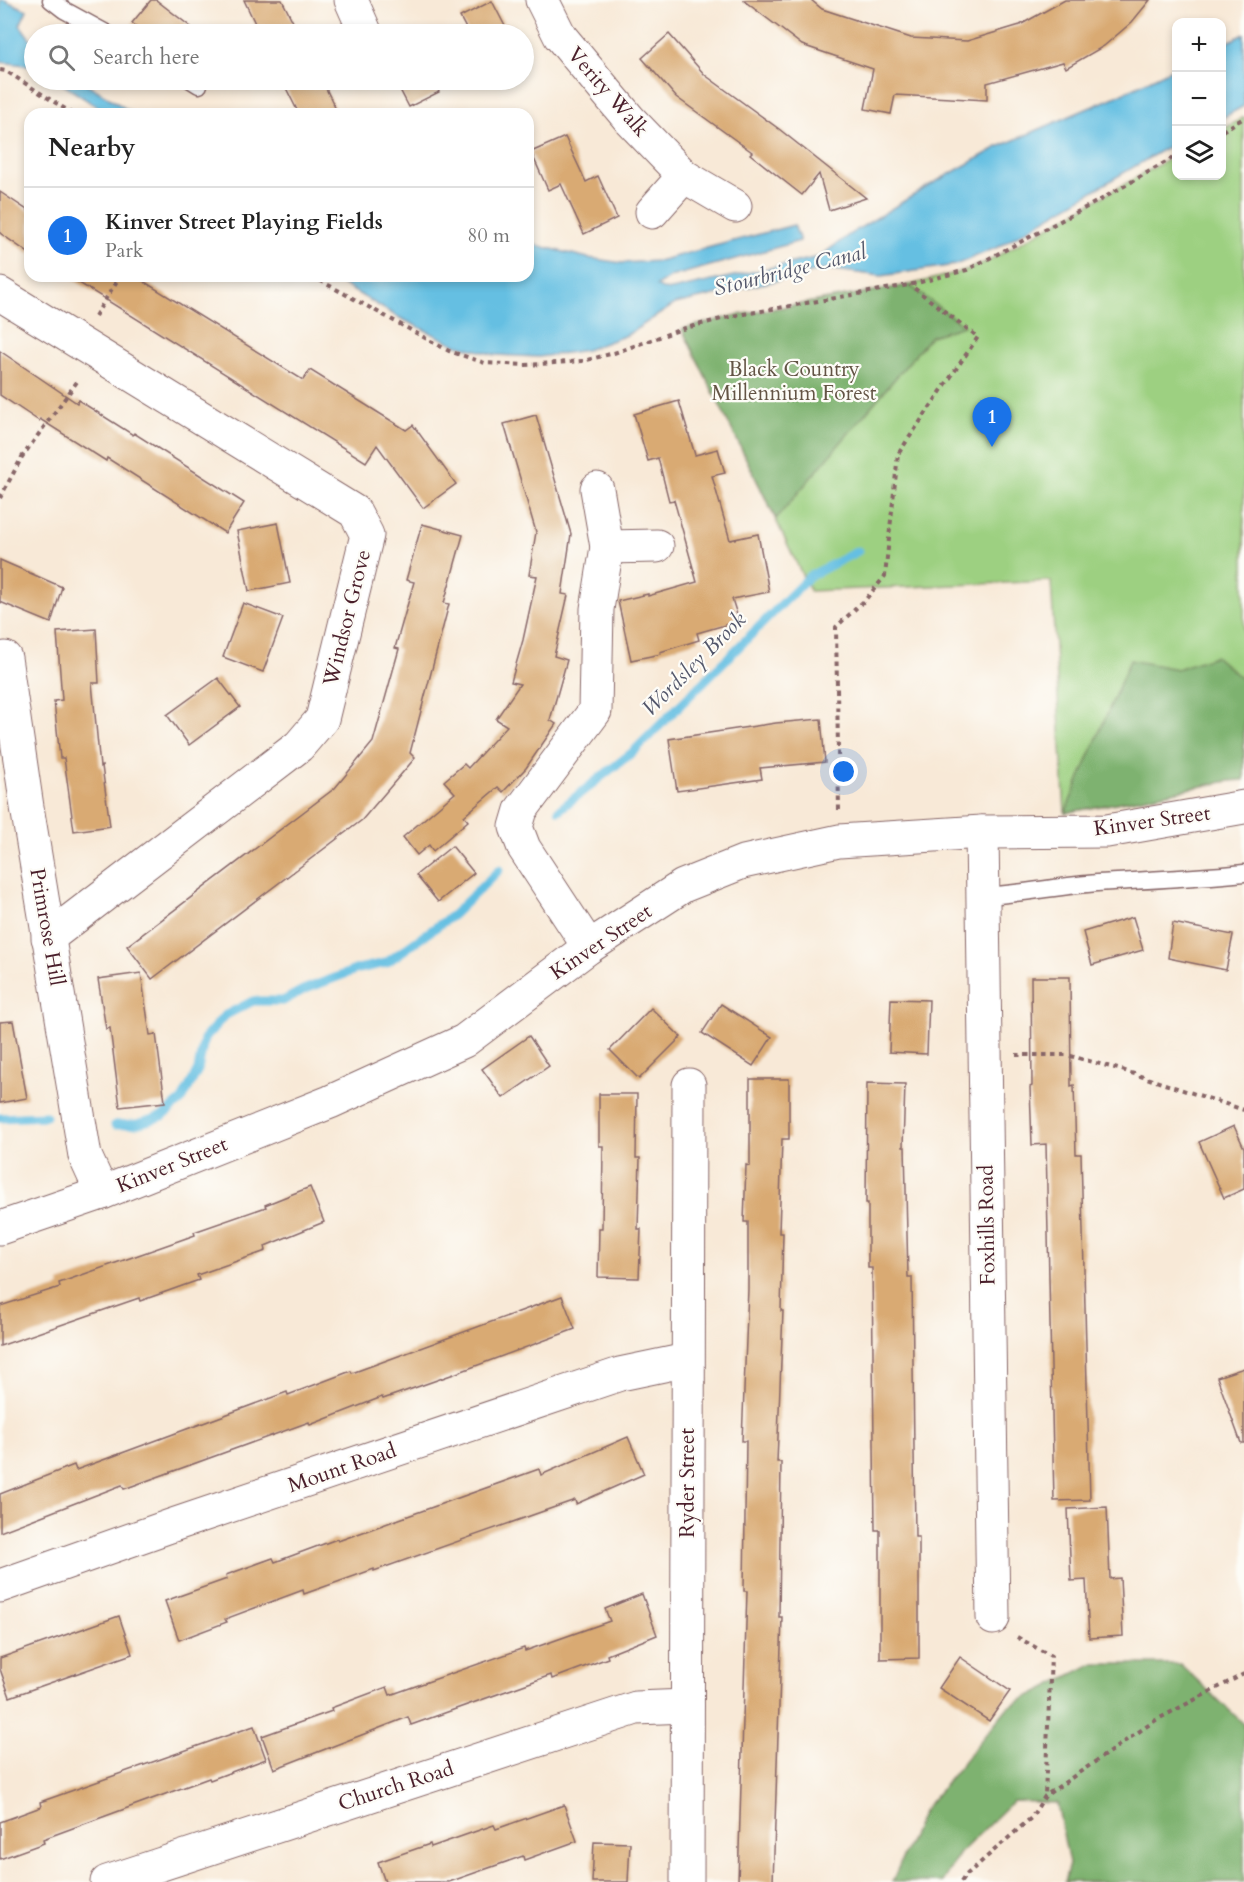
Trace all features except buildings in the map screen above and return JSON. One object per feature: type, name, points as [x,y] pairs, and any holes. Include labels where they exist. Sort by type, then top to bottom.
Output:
[{"type":"street","points":[[351,0],[362,24]]},
{"type":"street","name":"Verity Walk","points":[[542,0],[560,36],[630,120],[684,176],[735,206]]},
{"type":"street","points":[[652,212],[684,176]]},
{"type":"street","name":"Windsor Grove","points":[[0,294],[355,512],[367,535],[322,719],[299,746],[48,938]]},
{"type":"street","points":[[589,947],[524,848],[516,827],[521,810],[595,711],[597,609],[607,547],[597,489]]},
{"type":"street","points":[[607,547],[657,546]]},
{"type":"street","name":"Primrose Hill","points":[[4,658],[48,938],[86,1156],[102,1193]]},
{"type":"street","name":"Kinver Street","points":[[0,1228],[102,1193],[330,1102],[464,1041],[589,947],[683,886],[743,862],[838,841],[982,832],[1107,831],[1244,807]]},
{"type":"street","name":"Foxhills Road","points":[[982,832],[985,1056],[1003,1626]]},
{"type":"street","name":"Ryder Street","points":[[687,1882],[689,1085]]},
{"type":"street","name":"Mount Road","points":[[0,1586],[620,1374],[687,1360]]},
{"type":"street","name":"Church Road","points":[[107,1882],[636,1708],[687,1706]]},
{"type":"lane","points":[[51,0],[90,24]]},
{"type":"lane","points":[[983,896],[1098,883],[1244,873]]},
{"type":"path","points":[[0,70],[6,71],[24,83]]},
{"type":"path","points":[[36,90],[64,108]]},
{"type":"path","points":[[1226,128],[1244,118]]},
{"type":"path","points":[[323,282],[449,351],[485,363],[526,365],[583,361],[733,315],[909,285],[967,270],[990,260],[1172,158]]},
{"type":"path","points":[[0,498],[88,348],[117,282]]},
{"type":"path","points":[[838,841],[836,627],[866,599],[885,576],[898,454],[978,337],[909,285]]},
{"type":"path","points":[[985,1056],[1067,1055],[1122,1070],[1244,1110]]},
{"type":"path","points":[[1003,1626],[1052,1656],[1045,1796]]},
{"type":"path","points":[[961,1882],[1031,1818],[1045,1796],[1156,1720],[1244,1674]]},
{"type":"green space","points":[[1244,117],[1244,779],[1065,813],[1051,581],[810,591],[706,375],[733,316],[909,285],[967,270],[990,260],[1172,157],[1172,180],[1226,180],[1226,128]]},
{"type":"green space","name":"Black Country Millennium Forest","points":[[909,285],[964,326],[931,336],[776,519],[682,329],[733,316]]},
{"type":"green space","points":[[1215,656],[1244,681],[1244,780],[1228,781],[1065,813],[1130,660],[1177,669]]},
{"type":"green space","points":[[1092,1664],[1180,1664],[1244,1724],[1244,1882],[1064,1882],[1069,1864],[1057,1803],[1013,1801],[960,1853],[942,1882],[892,1882],[923,1811],[1008,1707]]},
{"type":"water","points":[[0,0],[4,0],[27,10],[20,25],[24,30],[24,65],[0,62]]},
{"type":"water","points":[[1244,34],[1244,106],[1226,116],[1226,72],[1226,43]]},
{"type":"water","name":"Stourbridge Canal","points":[[1172,69],[1172,144],[998,247],[955,265],[881,276],[827,269],[675,304],[627,335],[586,350],[539,357],[495,355],[454,344],[398,317],[338,282],[534,282],[534,244],[588,258],[622,263],[658,261],[794,225],[800,241],[670,277],[657,286],[672,290],[819,257],[850,234],[998,147],[1119,95]]},
{"type":"water","points":[[71,90],[97,90],[125,108],[99,108]]},
{"type":"waterway","name":"Wordsley Brook","points":[[559,810],[634,751],[810,576],[858,551]]},
{"type":"waterway","name":"Wordsley Brook","points":[[115,1125],[137,1124],[163,1116],[182,1100],[198,1070],[204,1039],[224,1016],[253,1001],[283,1001],[303,990],[358,969],[386,963],[453,915],[499,870]]},
{"type":"waterway","name":"Wordsley Brook","points":[[0,1118],[46,1116]]},
{"type":"place","name":"Kinver Street Playing Fields","points":[[992,447]]}]
